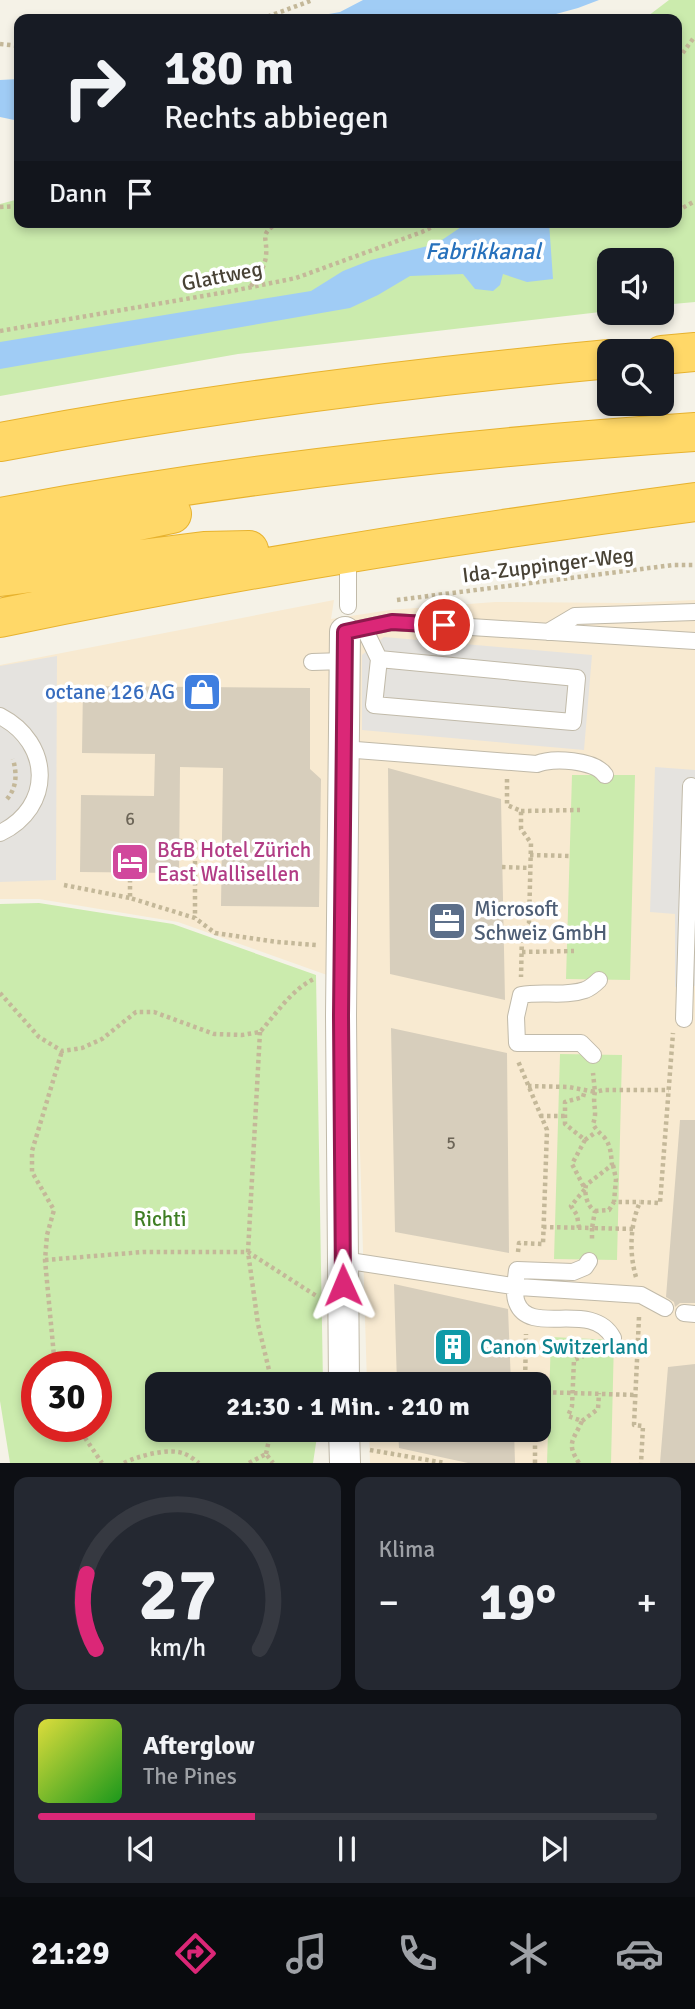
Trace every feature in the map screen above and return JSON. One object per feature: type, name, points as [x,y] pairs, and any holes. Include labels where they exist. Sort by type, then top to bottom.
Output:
[{"type":"highway","points":[[674,354],[695,352]]},
{"type":"highway","points":[[0,442],[104,423],[303,393],[597,360]]},
{"type":"highway","points":[[0,517],[208,484],[416,457],[695,432]]},
{"type":"highway","points":[[0,550],[142,519],[270,496],[416,457]]},
{"type":"highway","points":[[0,618],[194,580],[394,546],[695,502]]},
{"type":"highway","points":[[0,577],[204,551],[394,546]]},
{"type":"street","points":[[344,1372],[343,749],[350,632]]},
{"type":"lane","points":[[348,554],[350,632],[379,659],[577,678],[573,722],[374,705],[379,659]]},
{"type":"lane","points":[[547,632],[575,616],[695,612]]},
{"type":"lane","points":[[312,662],[350,632],[392,622],[695,641]]},
{"type":"lane","points":[[0,716],[28,737],[39,764],[37,794],[29,810],[19,822],[0,833]]},
{"type":"lane","points":[[343,749],[537,764],[546,760],[583,763],[602,770],[605,775]]},
{"type":"lane","points":[[679,1023],[691,786]]},
{"type":"lane","points":[[592,1060],[590,1050],[581,1043],[517,1043],[516,1017],[521,995],[588,990],[599,980]]},
{"type":"lane","points":[[343,1260],[640,1295],[665,1308]]},
{"type":"lane","points":[[517,1281],[573,1272],[585,1267],[589,1261]]},
{"type":"lane","points":[[517,1281],[516,1301],[526,1312],[537,1318],[594,1320],[609,1329],[613,1338]]},
{"type":"path","points":[[275,14],[313,0]]},
{"type":"path","points":[[682,54],[695,36]]},
{"type":"path","points":[[251,287],[264,266],[267,255],[264,235],[269,228]]},
{"type":"path","name":"Glattweg","points":[[0,331],[296,278],[430,228]]},
{"type":"path","name":"Ida-Zuppinger-Weg","points":[[350,632],[660,567],[695,565]]},
{"type":"path","points":[[0,808],[13,792],[17,774],[12,755]]},
{"type":"path","points":[[505,771],[507,805],[521,811],[580,810]]},
{"type":"path","points":[[521,811],[521,829],[531,843],[529,923],[522,934],[521,995]]},
{"type":"path","points":[[179,841],[195,842],[195,918]]},
{"type":"path","points":[[530,855],[570,856]]},
{"type":"path","points":[[502,867],[530,868]]},
{"type":"path","points":[[130,872],[130,898]]},
{"type":"path","points":[[64,886],[130,898],[195,918],[215,933],[277,942],[342,957]]},
{"type":"path","points":[[522,952],[574,951]]},
{"type":"path","points":[[268,1372],[247,1252],[260,1032],[291,996],[342,957]]},
{"type":"path","points":[[0,993],[39,1037],[62,1051],[82,1048],[102,1039],[135,1012],[154,1012],[214,1034],[242,1035],[260,1032]]},
{"type":"path","points":[[614,1202],[660,1203],[669,1090],[679,1023]]},
{"type":"path","points":[[517,1043],[518,1065],[547,1129],[543,1244],[519,1243],[517,1281]]},
{"type":"path","points":[[54,1351],[46,1260],[47,1235],[54,1210],[32,1172],[32,1151],[62,1051]]},
{"type":"path","points":[[592,1060],[595,1092],[593,1100],[597,1114],[593,1124],[596,1132],[603,1136],[609,1145],[616,1179],[614,1202],[610,1210],[595,1212]]},
{"type":"path","points":[[528,1086],[569,1087],[595,1092],[669,1090]]},
{"type":"path","points":[[585,1090],[583,1097],[565,1102],[565,1124],[585,1140]]},
{"type":"path","points":[[540,1116],[565,1116]]},
{"type":"path","points":[[592,1242],[595,1212],[572,1164],[585,1140],[596,1132]]},
{"type":"path","points":[[579,1228],[577,1214],[571,1206],[586,1185],[612,1165]]},
{"type":"path","points":[[640,1202],[634,1217],[632,1261],[640,1295],[634,1426],[643,1426],[641,1463]]},
{"type":"path","points":[[543,1227],[633,1229]]},
{"type":"path","points":[[46,1260],[143,1252],[247,1252],[313,1295],[343,1310]]},
{"type":"path","points":[[525,1372],[526,1312]]},
{"type":"path","points":[[582,1422],[568,1416],[572,1406],[573,1360],[582,1357],[583,1343]]},
{"type":"path","points":[[551,1392],[636,1395]]},
{"type":"path","points":[[579,1463],[570,1444],[582,1422],[598,1409],[599,1394]]},
{"type":"path","points":[[88,1442],[102,1463]]},
{"type":"path","points":[[268,1442],[266,1454],[273,1463]]},
{"type":"path","points":[[535,1442],[535,1463]]},
{"type":"path","points":[[124,1463],[136,1457],[183,1452],[199,1463]]},
{"type":"path","points":[[248,1463],[266,1454]]},
{"type":"path","points":[[357,1457],[445,1463]]},
{"type":"shaded area","points":[[334,600],[331,619],[390,610],[495,602],[627,603],[695,600],[695,1463],[370,1463],[369,1442],[551,1442],[551,1372],[367,1372],[355,985],[178,922],[39,899],[0,899],[0,665]]},
{"type":"shaded area","points":[[384,637],[592,655],[584,750],[362,730],[362,655]]},
{"type":"shaded area","points":[[57,656],[56,880],[0,882],[0,666]]},
{"type":"shaded area","points":[[655,767],[695,770],[695,986],[675,987],[675,914],[650,912]]},
{"type":"green space","points":[[669,0],[695,0],[695,302],[674,304],[674,248],[597,248],[597,312],[238,354],[0,396],[0,204],[14,200],[14,228],[682,228],[682,14],[651,14]]},
{"type":"green space","points":[[572,775],[635,775],[630,980],[566,979]]},
{"type":"green space","name":"Richti","points":[[39,903],[173,924],[316,975],[323,1372],[145,1372],[145,1442],[316,1442],[313,1463],[10,1463],[0,1401],[0,904]]},
{"type":"green space","points":[[560,1054],[622,1055],[617,1260],[554,1259]]},
{"type":"green space","points":[[551,1337],[614,1340],[611,1463],[547,1463],[548,1442],[551,1442]]},
{"type":"water","points":[[363,0],[599,0],[556,14],[329,14],[340,12]]},
{"type":"water","points":[[14,79],[14,120],[0,117],[0,80]]},
{"type":"water","name":"Fabrikkanal","points":[[460,228],[549,228],[553,279],[527,282],[503,274],[500,285],[493,291],[475,289],[463,274],[410,276],[350,308],[0,369],[0,342],[311,291],[343,271],[371,260],[436,244]]},
{"type":"building","points":[[83,686],[310,688],[310,769],[321,779],[319,907],[221,906],[223,768],[180,767],[179,873],[80,872],[81,795],[154,796],[155,754],[82,753]]},
{"type":"building","name":"Microsoft Schweiz GmbH","points":[[388,768],[501,799],[505,1000],[390,974]]},
{"type":"building","points":[[391,1028],[507,1053],[509,1253],[395,1232]]},
{"type":"building","points":[[680,1120],[695,1120],[695,1303],[680,1303],[675,1307],[674,1302],[666,1297]]},
{"type":"building","name":"Canon Switzerland","points":[[394,1284],[508,1309],[511,1372],[397,1372]]},
{"type":"building","points":[[695,1364],[695,1463],[660,1463],[668,1367]]},
{"type":"building","points":[[399,1442],[514,1442],[515,1463],[468,1463],[399,1448]]},
{"type":"place","name":"octane 126 AG","points":[[202,692]]},
{"type":"place","name":"B&B Hotel Zürich East Wallisellen","points":[[130,862]]},
{"type":"place","name":"Microsoft Schweiz GmbH","points":[[447,921]]},
{"type":"place","name":"Canon Switzerland","points":[[453,1347]]},
{"type":"route","points":[[343,1285],[341,1016],[345,632],[392,622],[444,625]]}]
